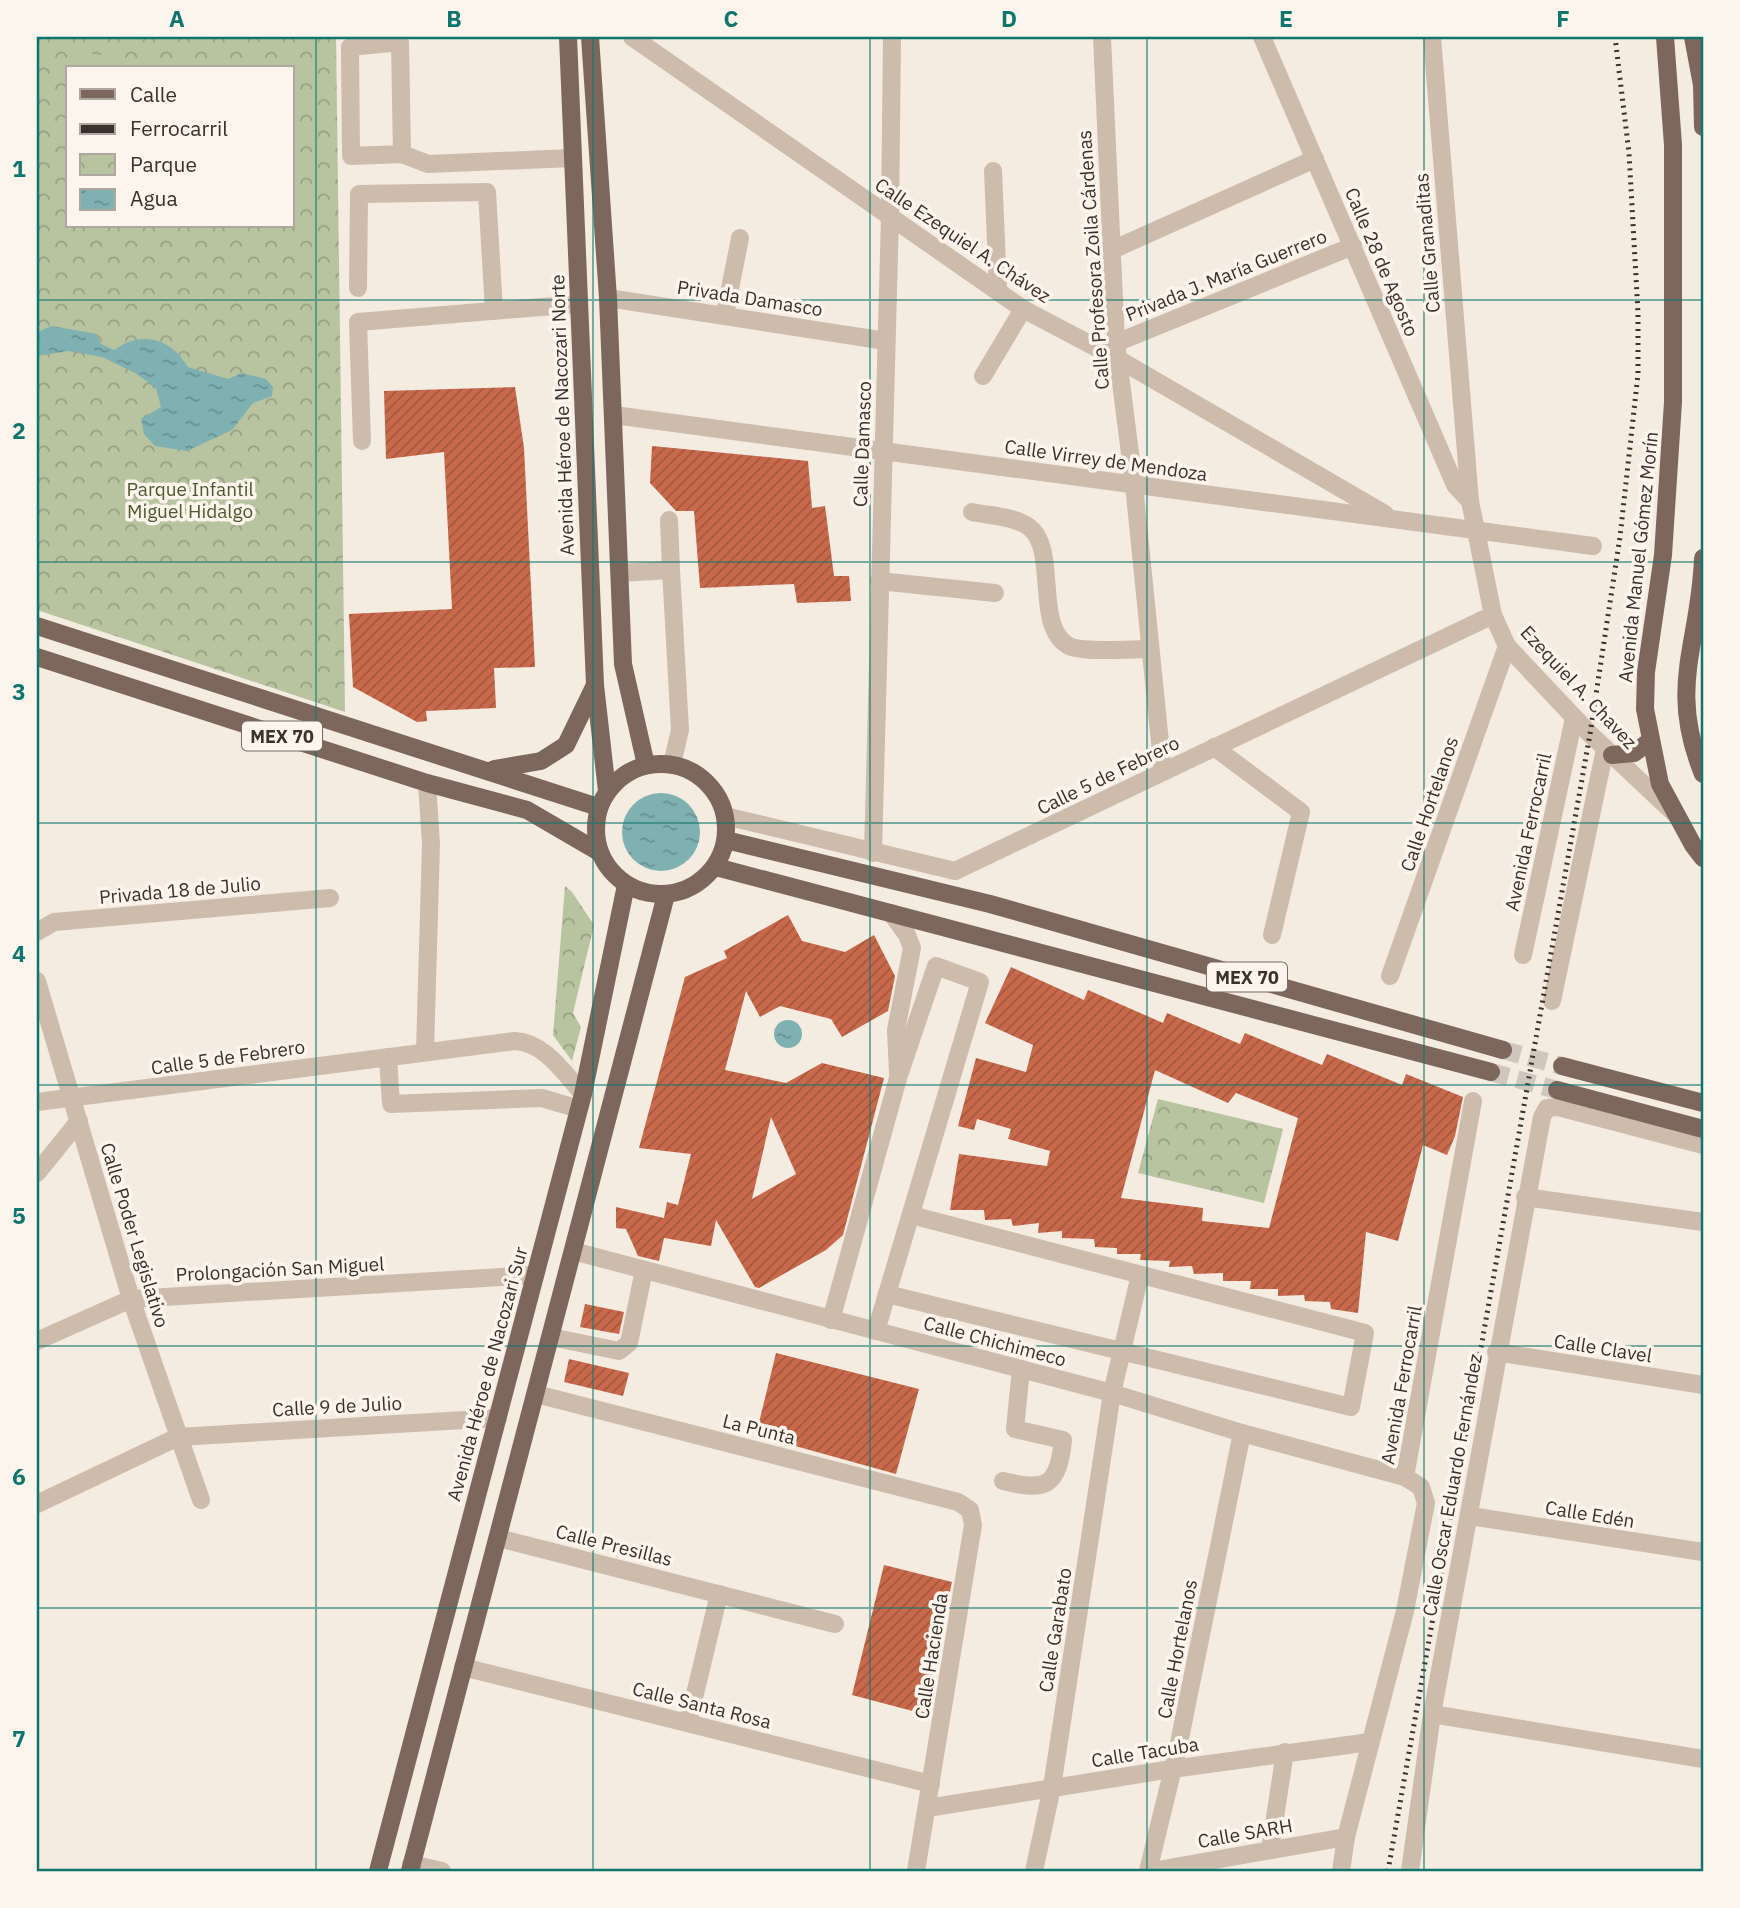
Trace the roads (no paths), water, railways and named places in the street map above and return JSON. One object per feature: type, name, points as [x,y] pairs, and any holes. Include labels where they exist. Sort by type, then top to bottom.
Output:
[{"type":"main road","name":"Avenida Héroe de Nacozari Norte","points":[[568,37],[595,685],[603,799]]},
{"type":"main road","points":[[590,37],[608,298],[623,664],[646,765]]},
{"type":"main road","name":"Avenida Manuel Gómez Morín","points":[[1665,37],[1673,145],[1674,402],[1663,555],[1646,672],[1645,709],[1661,784],[1675,814],[1703,858]]},
{"type":"main road","points":[[1693,37],[1701,62],[1703,127]]},
{"type":"main road","points":[[1703,558],[1684,684],[1688,732],[1703,774]]},
{"type":"main road","name":"MEX 70","points":[[37,626],[487,769],[603,799]]},
{"type":"main road","name":"MEX 70","points":[[37,657],[427,783],[527,810],[599,852],[611,872],[626,886]]},
{"type":"main road","points":[[487,769],[515,768],[541,761],[566,745],[595,685]]},
{"type":"main road","points":[[1609,752],[1634,753],[1650,741]]},
{"type":"main road","points":[[599,852],[595,831],[603,799],[621,776],[646,765],[672,764],[696,773],[717,794],[725,816],[726,840],[716,867],[690,888],[666,895],[648,894],[626,886]]},
{"type":"main road","name":"MEX 70","points":[[726,840],[990,904],[1503,1050]]},
{"type":"main road","name":"MEX 70","points":[[716,867],[1491,1072]]},
{"type":"main road","name":"Avenida Héroe de Nacozari Sur","points":[[378,1871],[581,1101],[626,886]]},
{"type":"main road","points":[[411,1868],[666,895]]},
{"type":"main road","points":[[1562,1066],[1703,1103]]},
{"type":"main road","points":[[1557,1090],[1703,1129]]},
{"type":"street","name":"Calle Ezequiel A. Chávez","points":[[632,37],[999,289],[1023,309],[1117,351],[1393,519]]},
{"type":"street","name":"Calle Damasco","points":[[873,853],[890,216],[892,37]]},
{"type":"street","name":"Calle Profesora Zoila Cárdenas","points":[[1102,37],[1117,351],[1134,485],[1163,772]]},
{"type":"street","name":"Calle 28 de Agosto","points":[[1262,37],[1455,485],[1470,501]]},
{"type":"street","name":"Calle Granaditas","points":[[1432,37],[1473,530]]},
{"type":"street","points":[[402,154],[400,42],[350,47],[351,156],[402,154],[428,164],[573,158]]},
{"type":"street","points":[[1111,250],[1315,159]]},
{"type":"street","points":[[993,171],[999,289]]},
{"type":"street","points":[[358,288],[359,194],[487,192],[494,311]]},
{"type":"street","points":[[725,314],[740,238]]},
{"type":"street","name":"Privada J. María Guerrero","points":[[1117,351],[1353,246]]},
{"type":"street","name":"Privada Damasco","points":[[608,298],[886,341]]},
{"type":"street","points":[[362,441],[358,322],[578,304]]},
{"type":"street","points":[[983,376],[1023,309]]},
{"type":"street","name":"Calle Virrey de Mendoza","points":[[614,415],[1594,546]]},
{"type":"street","points":[[972,512],[1017,521],[1031,528],[1040,541],[1053,624],[1059,638],[1072,648],[1150,649]]},
{"type":"street","points":[[669,520],[680,730],[672,764]]},
{"type":"street","name":"Ezequiel A. Chavez","points":[[1473,530],[1493,615],[1507,646],[1574,718],[1675,814]]},
{"type":"street","points":[[620,573],[671,570]]},
{"type":"street","points":[[879,581],[995,593]]},
{"type":"street","name":"Calle 5 de Febrero","points":[[725,816],[956,871],[1493,615]]},
{"type":"street","name":"Calle Hortelanos","points":[[1390,976],[1507,646]]},
{"type":"street","name":"Avenida Ferrocarril","points":[[1523,955],[1574,718]]},
{"type":"street","points":[[1214,747],[1301,812],[1272,935]]},
{"type":"street","points":[[1552,1001],[1609,752]]},
{"type":"street","points":[[425,1051],[431,844],[427,783]]},
{"type":"street","name":"Privada 18 de Julio","points":[[37,932],[54,922],[330,898]]},
{"type":"street","points":[[891,913],[907,935],[912,948],[897,1030],[898,1078]]},
{"type":"street","points":[[831,1320],[898,1078],[936,967],[980,982],[876,1331]]},
{"type":"street","name":"Calle Poder Legislativo","points":[[37,981],[44,1022],[73,1099],[131,1299],[201,1500]]},
{"type":"street","name":"Calle 5 de Febrero","points":[[37,1102],[425,1051],[529,1041],[542,1051],[581,1101]]},
{"type":"street","points":[[388,1057],[391,1104],[542,1098],[581,1101]]},
{"type":"street","name":"Avenida Ferrocarril","points":[[1341,1871],[1346,1837],[1405,1611],[1426,1503],[1421,1487],[1405,1476],[1473,1101]]},
{"type":"street","name":"Calle Oscar Eduardo Fernández","points":[[1410,1871],[1432,1714],[1470,1516],[1496,1352],[1542,1117],[1548,1108],[1558,1107],[1703,1145]]},
{"type":"street","points":[[37,1174],[79,1122]]},
{"type":"street","points":[[1525,1197],[1703,1222]]},
{"type":"street","points":[[887,1294],[1351,1407],[1365,1333],[911,1215]]},
{"type":"street","name":"Calle Chichimeco","points":[[573,1251],[1112,1393],[1242,1433],[1405,1476]]},
{"type":"street","points":[[551,1338],[619,1351],[629,1343],[644,1270]]},
{"type":"street","name":"Prolongación San Miguel","points":[[37,1341],[131,1299],[534,1275]]},
{"type":"street","name":"Calle Garabato","points":[[1034,1871],[1052,1787],[1112,1393],[1140,1275]]},
{"type":"street","name":"Calle Clavel","points":[[1496,1352],[1703,1385]]},
{"type":"street","points":[[1003,1480],[1033,1488],[1048,1483],[1057,1473],[1062,1450],[1063,1440],[1015,1429],[1021,1370]]},
{"type":"street","name":"La Punta","points":[[536,1394],[958,1502],[970,1510]]},
{"type":"street","name":"Calle 9 de Julio","points":[[178,1437],[498,1418]]},
{"type":"street","name":"Calle Hortelanos","points":[[1150,1871],[1242,1433]]},
{"type":"street","points":[[37,1504],[178,1437]]},
{"type":"street","name":"Calle Hacienda","points":[[916,1871],[973,1525],[970,1510]]},
{"type":"street","name":"Calle Edén","points":[[1470,1516],[1703,1552]]},
{"type":"street","name":"Calle Presillas","points":[[498,1538],[835,1624]]},
{"type":"street","points":[[688,1723],[719,1594]]},
{"type":"street","name":"Calle Santa Rosa","points":[[463,1667],[931,1784]]},
{"type":"street","points":[[1432,1714],[1703,1759]]},
{"type":"street","name":"Calle Tacuba","points":[[927,1808],[1285,1752],[1370,1742]]},
{"type":"street","points":[[1270,1850],[1285,1752]]},
{"type":"street","name":"Calle SARH","points":[[1150,1871],[1188,1868],[1346,1837]]},
{"type":"street","points":[[411,1868],[442,1871]]},
{"type":"water","points":[[52,326],[97,334],[101,344],[114,350],[135,340],[155,340],[173,349],[188,367],[228,379],[242,373],[266,379],[273,387],[272,396],[253,403],[232,430],[187,451],[155,446],[144,434],[141,419],[161,407],[156,388],[135,373],[102,357],[69,351],[37,356],[37,332]]},
{"type":"water","points":[[661,793],[676,796],[688,805],[697,817],[700,832],[697,847],[688,859],[676,868],[661,871],[646,868],[634,859],[625,847],[622,832],[625,817],[634,805],[646,796]]},
{"type":"water","points":[[788,1020],[798,1024],[802,1034],[798,1044],[788,1048],[778,1044],[774,1034],[778,1024]]},
{"type":"tunnel","points":[[1503,1050],[1562,1066]]},
{"type":"tunnel","points":[[1491,1072],[1557,1090]]},
{"type":"railway","points":[[1388,1871],[1590,734],[1620,537],[1638,374],[1638,313],[1629,153],[1615,37]]},
{"type":"park label","name":"Parque Infantil Miguel Hidalgo","points":[[190,500]]}]
